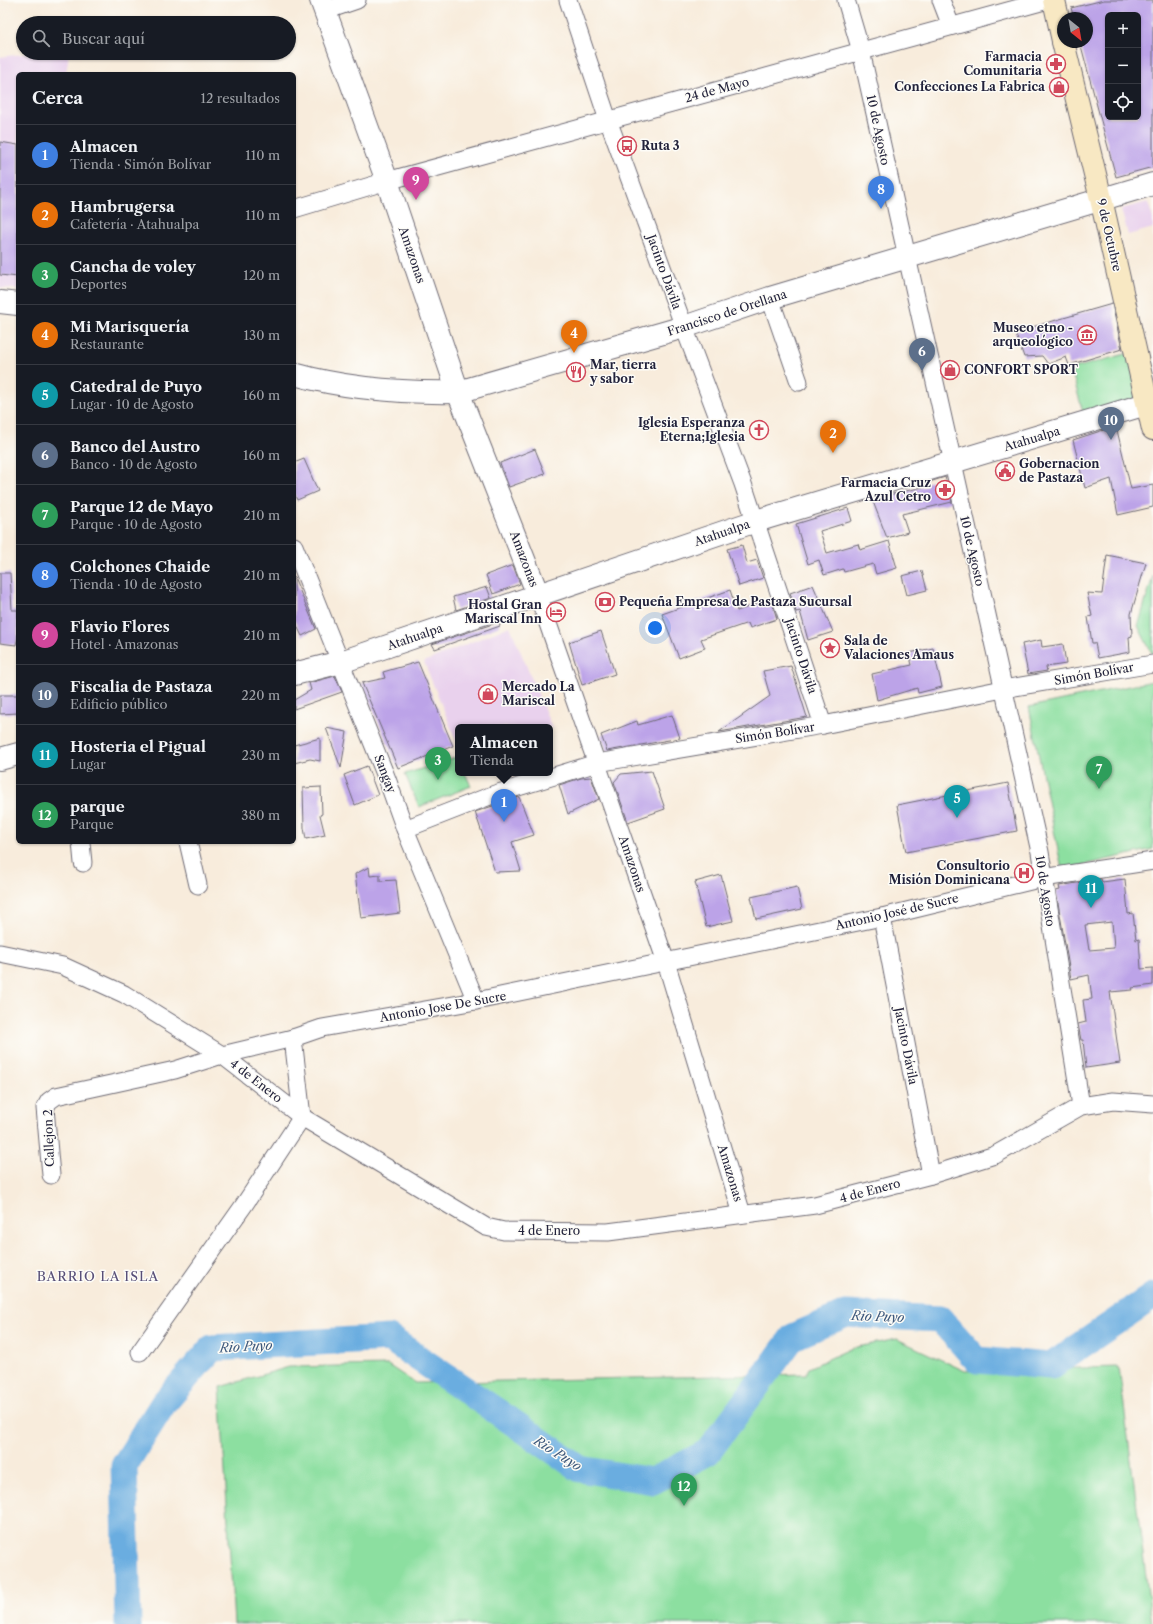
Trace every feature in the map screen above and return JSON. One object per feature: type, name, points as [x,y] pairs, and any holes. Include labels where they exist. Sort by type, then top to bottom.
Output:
[{"type":"main road","name":"9 de Octubre","points":[[1054,0],[1057,14]]},
{"type":"main road","name":"9 de Octubre","points":[[1064,48],[1150,403],[1153,429]]},
{"type":"street","points":[[323,6],[357,0]]},
{"type":"street","name":"Jacinto Dávila","points":[[568,0],[608,120],[756,521],[823,725]]},
{"type":"street","name":"10 de Agosto","points":[[846,0],[861,51],[906,258],[1040,852],[1081,1106]]},
{"type":"street","points":[[941,0],[950,26]]},
{"type":"street","name":"24 de Mayo","points":[[296,208],[387,181],[1048,0]]},
{"type":"street","name":"Amazonas","points":[[323,6],[387,181],[458,392],[538,595],[597,763],[666,962],[742,1214]]},
{"type":"street","name":"Francisco de Orellana","points":[[296,375],[311,379],[388,391],[422,393],[458,392],[684,327],[770,298],[1153,184]]},
{"type":"street","points":[[770,298],[799,382]]},
{"type":"street","points":[[0,302],[16,304]]},
{"type":"street","name":"Atahualpa","points":[[296,673],[341,662],[756,521],[1150,403]]},
{"type":"street","name":"Sangay","points":[[296,551],[341,662],[405,829],[476,1002]]},
{"type":"street","name":"Simón Bolívar","points":[[405,829],[495,794],[597,763],[823,725],[1003,689],[1153,664]]},
{"type":"street","points":[[0,759],[16,755]]},
{"type":"street","points":[[81,844],[83,862]]},
{"type":"street","points":[[188,844],[198,885]]},
{"type":"street","name":"Antonio José de Sucre","points":[[666,962],[882,917],[1043,878],[1153,861]]},
{"type":"street","name":"Jacinto Dávila","points":[[882,917],[931,1175]]},
{"type":"street","name":"4 de Enero","points":[[0,954],[63,966],[124,994],[222,1055],[302,1117],[486,1227],[504,1231],[608,1232],[815,1205],[931,1175],[995,1156],[1081,1106],[1112,1102],[1153,1104]]},
{"type":"street","name":"Antonio Jose De Sucre","points":[[49,1101],[56,1096],[175,1070],[222,1055],[293,1038],[322,1028],[476,1002],[666,962]]},
{"type":"street","points":[[140,1352],[244,1205],[302,1117],[293,1038]]},
{"type":"street","name":"Callejon 2","points":[[49,1101],[45,1108],[51,1175]]},
{"type":"shaded area","points":[[16,55],[16,60],[68,60],[66,72],[16,72],[16,289],[0,288],[0,57]]},
{"type":"shaded area","points":[[1148,202],[1153,219],[1153,228],[1128,235],[1121,209]]},
{"type":"shaded area","name":"Mercado La Mariscal","points":[[510,626],[550,724],[455,724],[455,738],[424,662]]},
{"type":"green space","points":[[1129,353],[1141,401],[1084,416],[1071,369]]},
{"type":"green space","points":[[1153,576],[1153,654],[1152,654],[1138,626]]},
{"type":"green space","points":[[1153,681],[1153,849],[1062,870],[1029,707]]},
{"type":"green space","points":[[455,758],[455,776],[466,776],[471,786],[419,807],[405,774]]},
{"type":"green space","points":[[897,1339],[965,1371],[1119,1367],[1152,1624],[234,1624],[220,1387],[289,1367],[388,1365],[415,1383],[806,1374],[809,1368],[852,1348]]},
{"type":"building","points":[[1104,0],[1153,0],[1153,167],[1116,177],[1082,48],[1093,48],[1093,12],[1072,12],[1071,8]]},
{"type":"building","points":[[0,142],[16,145],[16,277],[0,275]]},
{"type":"building","points":[[1112,304],[1122,349],[1069,365],[1066,357],[1048,364],[1042,356],[1024,357],[1015,332]]},
{"type":"building","points":[[1116,426],[1131,489],[1153,485],[1153,507],[1118,515],[1111,479],[1085,488],[1073,440]]},
{"type":"building","points":[[535,449],[545,474],[509,487],[500,463]]},
{"type":"building","points":[[304,459],[318,491],[297,500],[296,498],[296,462]]},
{"type":"building","points":[[945,477],[952,502],[902,514],[908,532],[887,538],[872,499],[927,486],[926,483]]},
{"type":"building","points":[[848,508],[852,521],[820,531],[827,553],[858,544],[860,550],[889,541],[897,568],[876,574],[873,564],[844,572],[843,569],[824,575],[819,560],[808,564],[796,524]]},
{"type":"building","points":[[742,545],[747,563],[757,560],[763,578],[739,586],[727,549]]},
{"type":"building","points":[[1107,555],[1146,563],[1131,614],[1132,636],[1129,637],[1130,652],[1098,658],[1095,643],[1092,643],[1088,617],[1092,616],[1087,593],[1102,594]]},
{"type":"building","points":[[513,565],[520,584],[493,594],[486,575]]},
{"type":"building","points":[[922,571],[927,590],[907,595],[902,576]]},
{"type":"building","points":[[0,573],[10,573],[12,610],[16,610],[16,645],[0,643]]},
{"type":"building","points":[[296,582],[316,629],[302,636],[296,624]]},
{"type":"building","points":[[813,585],[833,632],[808,640],[800,611],[796,612],[790,593]]},
{"type":"building","points":[[487,587],[491,598],[456,610],[453,597]]},
{"type":"building","points":[[730,590],[737,611],[771,599],[777,619],[750,628],[748,623],[701,639],[705,648],[679,658],[662,614]]},
{"type":"building","points":[[499,622],[500,626],[435,649],[432,644]]},
{"type":"building","points":[[601,631],[615,674],[582,685],[569,642]]},
{"type":"building","points":[[1041,640],[1042,647],[1063,644],[1066,664],[1046,667],[1047,671],[1028,674],[1022,644]]},
{"type":"building","points":[[933,648],[942,687],[918,693],[917,688],[877,700],[872,674],[912,665],[909,653]]},
{"type":"building","points":[[418,662],[453,746],[398,768],[362,683],[385,678],[383,672]]},
{"type":"building","points":[[791,666],[807,717],[719,732],[770,696],[763,671]]},
{"type":"building","points":[[335,676],[342,692],[296,708],[296,699],[311,690],[309,683]]},
{"type":"building","points":[[0,695],[16,695],[16,713],[0,714]]},
{"type":"building","points":[[672,715],[680,738],[607,751],[601,735],[637,721],[638,725]]},
{"type":"building","points":[[326,728],[347,732],[341,768]]},
{"type":"building","points":[[320,738],[320,761],[310,759],[296,762],[296,744]]},
{"type":"building","points":[[367,766],[378,795],[355,805],[344,775]]},
{"type":"building","points":[[652,771],[665,809],[628,822],[614,782],[621,774]]},
{"type":"building","points":[[591,777],[599,799],[568,814],[559,785],[581,778]]},
{"type":"building","points":[[1008,783],[1017,831],[906,852],[897,805]]},
{"type":"building","points":[[321,787],[322,814],[320,815],[325,835],[306,839],[304,828],[303,788]]},
{"type":"building","points":[[519,797],[534,835],[512,842],[521,871],[495,872],[475,812]]},
{"type":"building","points":[[369,867],[370,876],[380,875],[380,881],[396,880],[400,913],[361,918],[355,874]]},
{"type":"building","points":[[721,875],[733,921],[706,927],[695,882]]},
{"type":"building","points":[[1101,879],[1102,882],[1125,879],[1128,914],[1133,913],[1136,940],[1139,939],[1141,969],[1153,968],[1153,985],[1132,988],[1133,990],[1110,992],[1120,1063],[1086,1068],[1083,1040],[1081,1040],[1078,1024],[1086,1022],[1083,1000],[1092,999],[1089,975],[1071,979],[1056,891],[1060,890],[1059,886]],"holes":[[[1112,922],[1114,948],[1089,950],[1085,925]]]},
{"type":"building","points":[[797,887],[802,909],[756,919],[751,897]]},
{"type":"waterway","name":"Rio Puyo","points":[[128,1624],[124,1466],[163,1404],[212,1348],[389,1338],[580,1469],[653,1481],[708,1452],[793,1337],[846,1314],[940,1319],[977,1360],[1051,1366],[1153,1296]]},
{"type":"place","name":"Farmacia Comunitaria","points":[[1056,64]]},
{"type":"place","name":"Confecciones La Fabrica","points":[[1059,87]]},
{"type":"place","name":"Ruta 3","points":[[627,146]]},
{"type":"place","name":"Flavio Flores","points":[[416,200]]},
{"type":"place","name":"Colchones Chaide","points":[[881,209]]},
{"type":"place","name":"Museo etno - arqueológico","points":[[1087,335]]},
{"type":"place","name":"Mi Marisquería","points":[[574,353]]},
{"type":"place","name":"CONFORT SPORT","points":[[950,370]]},
{"type":"place","name":"Banco del Austro","points":[[922,371]]},
{"type":"place","name":"Mar, tierra y sabor","points":[[576,372]]},
{"type":"place","name":"Iglesia Esperanza Eterna;Iglesia","points":[[759,430]]},
{"type":"place","name":"Fiscalia de Pastaza","points":[[1111,440]]},
{"type":"place","name":"Hambrugersa","points":[[833,453]]},
{"type":"place","name":"Gobernacion de Pastaza","points":[[1005,471]]},
{"type":"place","name":"Farmacia Cruz Azul Cetro","points":[[945,490]]},
{"type":"place","name":"Pequeña Empresa de Pastaza Sucursal","points":[[605,602]]},
{"type":"place","name":"Hostal Gran Mariscal Inn","points":[[556,612]]},
{"type":"place","name":"Sala de Valaciones Amaus","points":[[830,648]]},
{"type":"place","name":"Mercado La Mariscal","points":[[488,694]]},
{"type":"place","name":"Cancha de voley","points":[[438,780]]},
{"type":"place","name":"Parque 12 de Mayo","points":[[1099,789]]},
{"type":"place","name":"Catedral de Puyo","points":[[957,818]]},
{"type":"place","name":"Almacen","points":[[504,822]]},
{"type":"place","name":"Consultorio Misión Dominicana","points":[[1024,873]]},
{"type":"place","name":"Hosteria el Pigual","points":[[1091,908]]},
{"type":"place","name":"parque","points":[[684,1506]]},
{"type":"district","name":"BARRIO LA ISLA","points":[[98,1276]]}]
